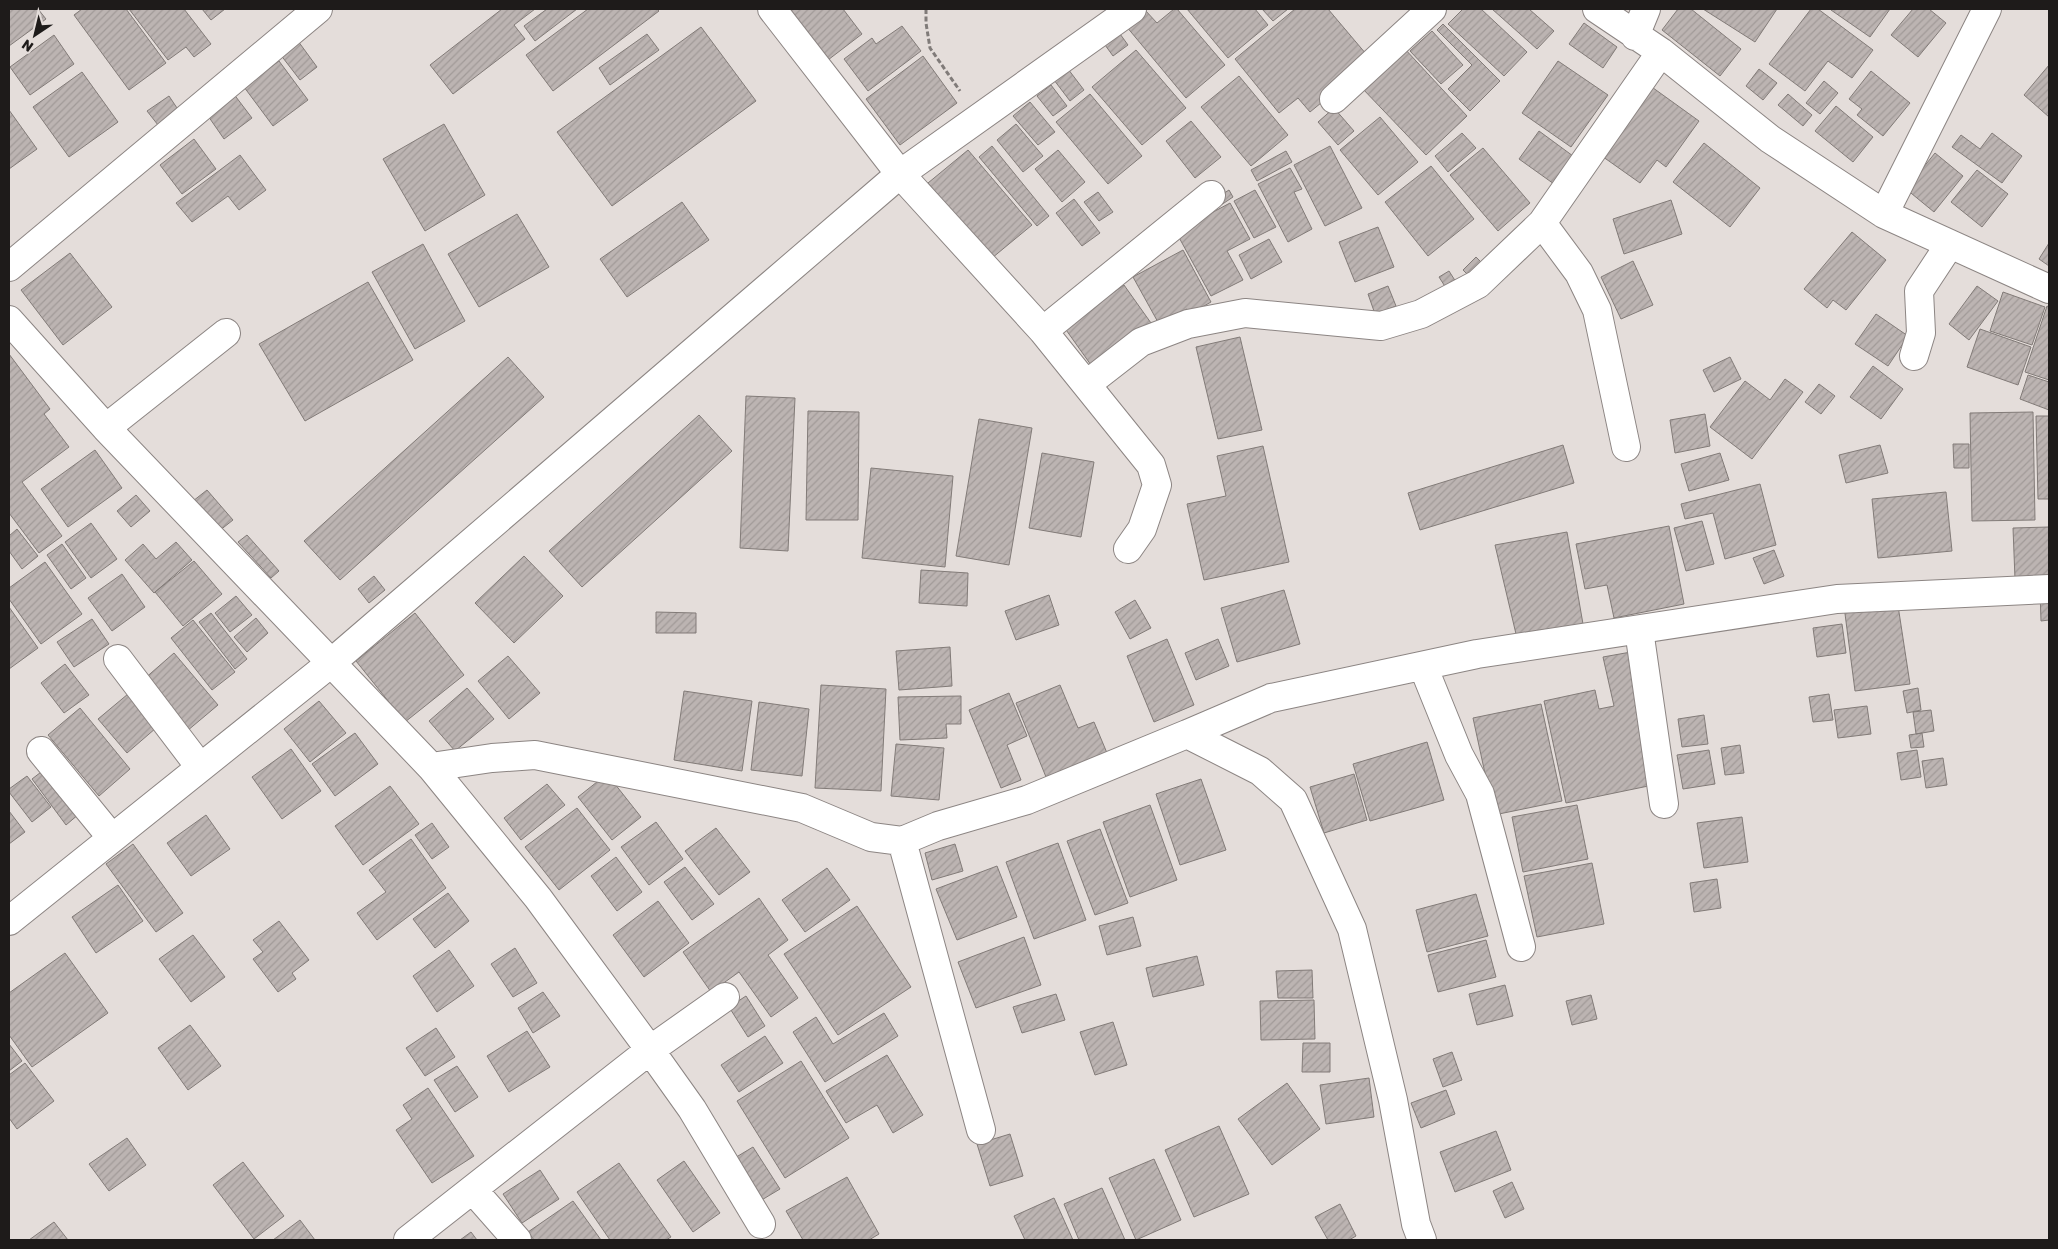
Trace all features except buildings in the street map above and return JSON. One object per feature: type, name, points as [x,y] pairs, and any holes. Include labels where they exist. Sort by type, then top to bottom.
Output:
[{"type":"street","points":[[9,267],[318,9]]},
{"type":"street","points":[[772,9],[900,174],[1044,331],[1151,465],[1157,485],[1142,529],[1128,550]]},
{"type":"street","points":[[9,921],[330,663],[900,174],[1132,9]]},
{"type":"street","points":[[1334,99],[1432,9]]},
{"type":"street","points":[[1597,9],[1661,52],[1770,139],[1884,214],[2049,289]]},
{"type":"street","points":[[1635,36],[1646,9]]},
{"type":"street","points":[[1884,214],[1987,9]]},
{"type":"street","points":[[1087,384],[1141,342],[1188,324],[1245,314],[1381,326],[1421,314],[1478,284],[1542,222],[1661,52]]},
{"type":"street","points":[[1044,331],[1211,195]]},
{"type":"street","points":[[1542,222],[1579,273],[1597,310],[1626,447]]},
{"type":"street","points":[[1914,356],[1921,332],[1918,291],[1950,244]]},
{"type":"street","points":[[9,320],[106,428],[431,767],[538,898],[650,1050],[692,1109],[761,1224]]},
{"type":"street","points":[[106,428],[226,333]]},
{"type":"street","points":[[431,767],[492,758],[535,755],[802,808],[871,837],[902,841],[938,826],[1027,800],[1271,698],[1477,654],[1837,599],[2049,589]]},
{"type":"street","points":[[1639,630],[1664,804]]},
{"type":"street","points":[[118,659],[200,767]]},
{"type":"street","points":[[1423,666],[1459,755],[1480,794],[1521,947]]},
{"type":"street","points":[[1187,734],[1260,771],[1293,800],[1352,930],[1393,1100],[1416,1224],[1422,1240]]},
{"type":"street","points":[[41,751],[112,838]]},
{"type":"street","points":[[902,841],[981,1130]]},
{"type":"street","points":[[408,1240],[650,1050],[725,997]]},
{"type":"street","points":[[473,1190],[517,1240]]},
{"type":"path","points":[[926,9],[930,48],[978,118]]}]
